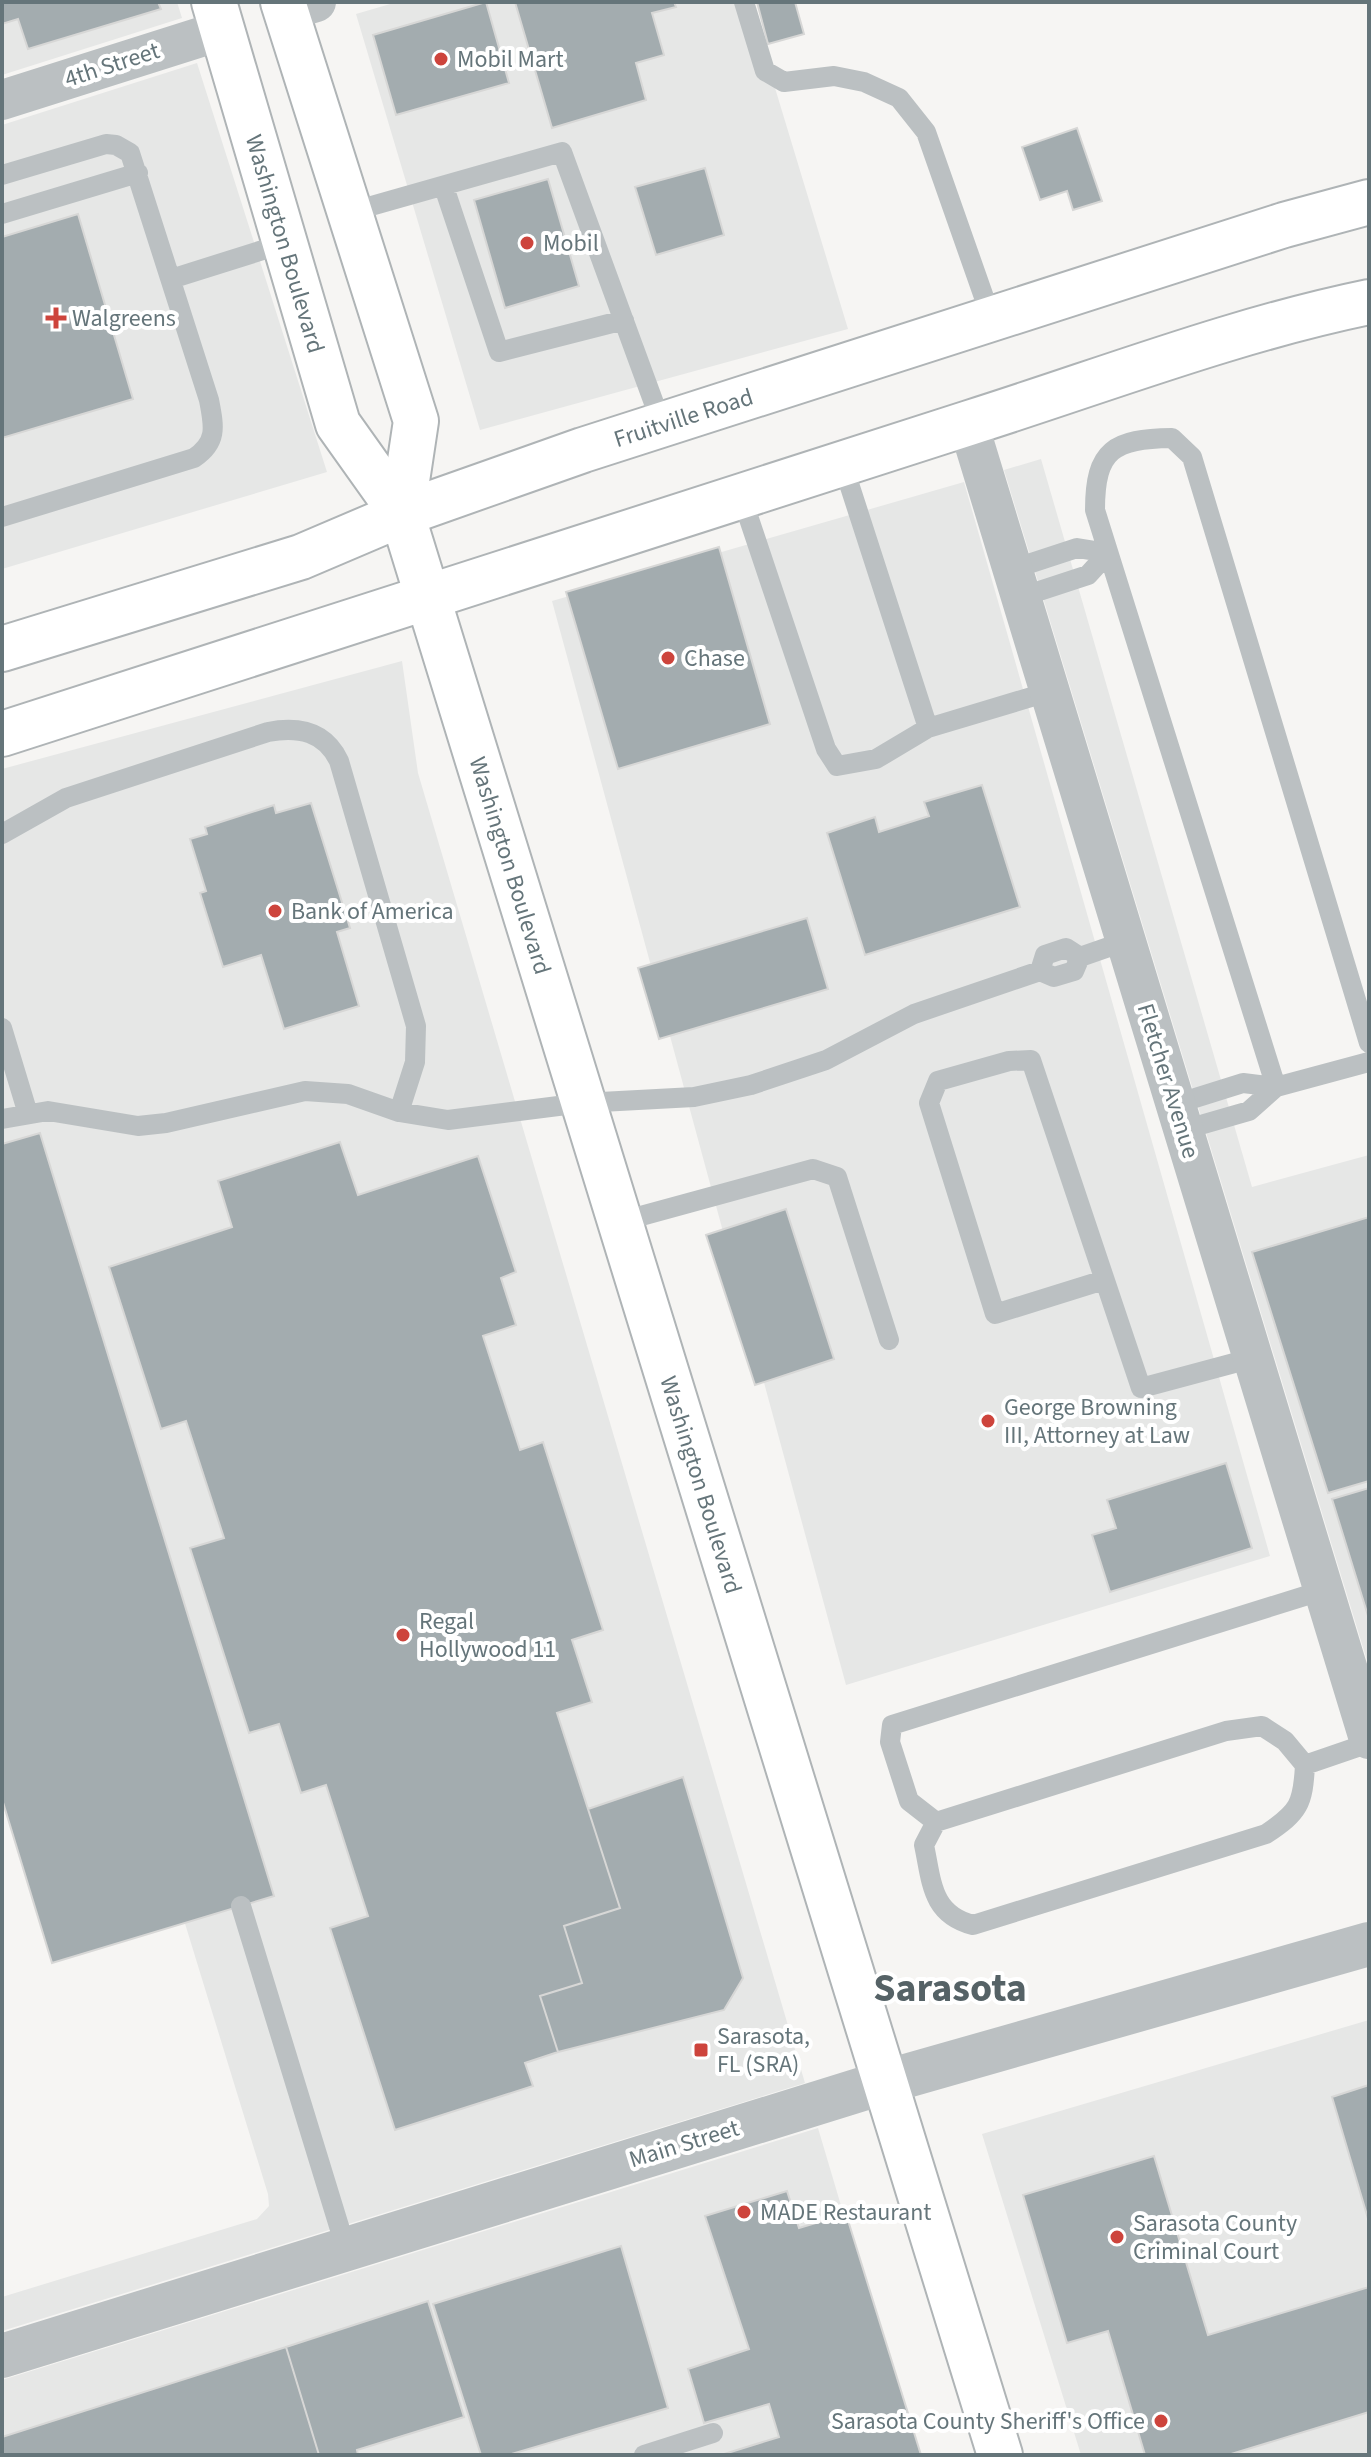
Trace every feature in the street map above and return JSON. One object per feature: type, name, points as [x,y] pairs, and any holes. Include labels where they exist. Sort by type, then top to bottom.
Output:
[{"type":"main road","name":"Washington Boulevard","points":[[295,5],[350,212],[416,421],[402,514]]},
{"type":"main road","name":"Washington Boulevard","points":[[219,16],[338,424],[402,514],[1000,2455]]},
{"type":"main road","name":"Fruitville Road","points":[[2,649],[301,557],[402,514],[662,425],[1284,225],[1369,202]]},
{"type":"main road","points":[[2,734],[1251,331],[1369,302]]},
{"type":"street","name":"4th Street","points":[[2,100],[219,16]]},
{"type":"street","name":"Fletcher Avenue","points":[[968,423],[1369,1741]]},
{"type":"street","name":"Main Street","points":[[2,2356],[885,2082],[1369,1944]]},
{"type":"lane","points":[[744,2],[765,71],[784,82],[834,76],[864,82],[899,98],[926,132],[992,320]]},
{"type":"lane","points":[[2,175],[106,144],[116,145],[130,153],[209,400],[214,437],[209,448],[194,458],[2,517]]},
{"type":"lane","points":[[350,212],[562,152],[662,425]]},
{"type":"lane","points":[[2,214],[138,173]]},
{"type":"lane","points":[[444,187],[499,352],[624,320]]},
{"type":"lane","points":[[171,279],[285,243]]},
{"type":"lane","points":[[1276,1087],[1095,510],[1095,476],[1114,447],[1140,438],[1172,438],[1192,457],[1369,1043]]},
{"type":"lane","points":[[842,462],[928,728]]},
{"type":"lane","points":[[741,495],[832,763],[844,767],[876,759],[928,728],[1048,692]]},
{"type":"lane","points":[[1017,583],[1077,548],[1108,553]]},
{"type":"lane","points":[[1017,583],[1088,575],[1108,553]]},
{"type":"lane","points":[[2,834],[66,798],[268,732],[295,729],[321,737],[339,761],[416,1026],[415,1062],[399,1112]]},
{"type":"lane","points":[[2,1119],[48,1111],[138,1126],[166,1123],[305,1091],[348,1094],[399,1112],[462,1120],[582,1103],[694,1097],[751,1085],[826,1060],[914,1014],[1040,971],[1045,955],[1066,948],[1080,957],[1126,941]]},
{"type":"lane","points":[[2,1028],[28,1114]]},
{"type":"lane","points":[[1104,1280],[995,1314],[929,1103],[938,1081],[1009,1061],[1031,1060],[1141,1388],[1253,1358]]},
{"type":"lane","points":[[1179,1117],[1243,1083],[1276,1087],[1369,1062]]},
{"type":"lane","points":[[1179,1117],[1249,1111],[1276,1087]]},
{"type":"lane","points":[[619,1222],[813,1169],[837,1177],[889,1340]]},
{"type":"lane","points":[[936,1822],[909,1801],[890,1742],[892,1725],[1324,1590]]},
{"type":"lane","points":[[1262,1726],[1285,1741],[1305,1765],[1303,1799],[1289,1818],[1266,1834],[973,1925],[954,1920],[937,1901],[924,1845],[936,1822],[1226,1731],[1262,1726]]},
{"type":"lane","points":[[1305,1765],[1369,1741]]},
{"type":"lane","points":[[241,1906],[346,2249]]},
{"type":"lane","points":[[644,2455],[713,2433]]},
{"type":"shaded area","points":[[2,2],[177,2],[182,18],[2,75]]},
{"type":"shaded area","points":[[397,2],[749,2],[848,329],[480,430],[356,14]]},
{"type":"shaded area","points":[[197,63],[327,472],[2,569],[2,125]]},
{"type":"shaded area","points":[[1041,459],[1252,1187],[1369,1155],[1369,1667],[1004,470]]},
{"type":"shaded area","points":[[964,482],[1270,1556],[846,1685],[552,601]]},
{"type":"shaded area","points":[[402,661],[418,773],[805,2083],[2,2331],[2,2297],[257,2219],[269,2206],[268,2194],[183,1917],[2,1737],[2,769]]},
{"type":"shaded area","points":[[1369,2020],[1369,2455],[1081,2455],[982,2134]]},
{"type":"shaded area","points":[[818,2128],[915,2455],[2,2455],[2,2380]]},
{"type":"building","points":[[2,2],[158,2],[161,9],[28,49],[18,19],[2,24]]},
{"type":"building","name":"Mobil Mart","points":[[486,2],[509,83],[396,115],[373,35]]},
{"type":"building","points":[[515,2],[674,2],[676,7],[652,13],[664,55],[636,63],[646,100],[552,128]]},
{"type":"building","points":[[757,2],[795,2],[804,34],[768,44]]},
{"type":"building","points":[[1077,128],[1102,201],[1073,210],[1067,191],[1040,200],[1022,147]]},
{"type":"building","points":[[705,168],[724,235],[656,255],[635,187]]},
{"type":"building","name":"Mobil","points":[[548,179],[579,286],[505,308],[474,200]]},
{"type":"building","name":"Walgreens","points":[[78,214],[133,399],[2,438],[2,237]]},
{"type":"building","name":"Chase","points":[[719,547],[770,724],[618,769],[566,592]]},
{"type":"building","points":[[982,785],[1020,907],[865,955],[827,833],[875,817],[879,832],[929,816],[924,802]]},
{"type":"building","name":"Bank of America","points":[[311,803],[350,928],[337,932],[359,1006],[284,1029],[261,955],[223,967],[200,893],[206,891],[190,839],[207,834],[205,827],[274,805],[276,813]]},
{"type":"building","points":[[807,918],[828,989],[659,1039],[638,968]]},
{"type":"building","points":[[40,1133],[274,1896],[52,1963],[2,1799],[2,1144]]},
{"type":"building","name":"Regal Hollywood 11","points":[[340,1142],[358,1195],[478,1156],[516,1272],[501,1278],[516,1325],[483,1336],[520,1450],[543,1442],[603,1630],[572,1640],[592,1702],[557,1713],[620,1908],[564,1926],[582,1983],[540,1996],[558,2052],[525,2063],[533,2086],[395,2130],[330,1928],[368,1916],[326,1785],[301,1793],[279,1724],[249,1733],[190,1548],[224,1538],[186,1421],[161,1429],[109,1267],[232,1227],[218,1181]]},
{"type":"building","points":[[786,1209],[834,1359],[755,1385],[706,1235]]},
{"type":"building","points":[[1369,1217],[1369,1481],[1328,1493],[1252,1252]]},
{"type":"building","points":[[1226,1463],[1252,1548],[1110,1592],[1092,1535],[1116,1528],[1107,1500]]},
{"type":"building","points":[[1369,1488],[1369,1619],[1332,1499]]},
{"type":"building","points":[[683,1777],[743,1978],[724,2010],[558,2052],[540,1996],[582,1983],[564,1926],[620,1908],[588,1809]]},
{"type":"building","points":[[1369,2085],[1369,2222],[1332,2097]]},
{"type":"building","points":[[1154,2156],[1208,2335],[1369,2287],[1369,2412],[1228,2455],[1145,2455],[1108,2331],[1067,2343],[1023,2195]]},
{"type":"building","points":[[787,2191],[799,2228],[846,2214],[921,2455],[721,2455],[779,2437],[769,2404],[704,2423],[688,2369],[749,2349],[705,2216]]},
{"type":"building","points":[[621,2246],[668,2408],[508,2455],[481,2455],[433,2304]]},
{"type":"building","points":[[428,2301],[464,2417],[357,2450],[358,2455],[319,2455],[286,2347]]},
{"type":"building","points":[[286,2347],[319,2455],[2,2455],[2,2437]]},
{"type":"place","name":"Mobil Mart","points":[[441,59]]},
{"type":"place","name":"Mobil","points":[[527,243]]},
{"type":"place","name":"Walgreens","points":[[56,318]]},
{"type":"place","name":"Chase","points":[[668,658]]},
{"type":"place","name":"Bank of America","points":[[275,911]]},
{"type":"place","name":"George Browning III, Attorney at Law","points":[[988,1421]]},
{"type":"place","name":"Regal Hollywood 11","points":[[403,1635]]},
{"type":"place","name":"Sarasota, FL (SRA)","points":[[701,2050]]},
{"type":"place","name":"MADE Restaurant","points":[[744,2212]]},
{"type":"place","name":"Sarasota County Criminal Court","points":[[1117,2237]]},
{"type":"place","name":"Sarasota County Sheriff's Office","points":[[1161,2421]]},
{"type":"district","name":"Sarasota","points":[[950,1988]]}]
